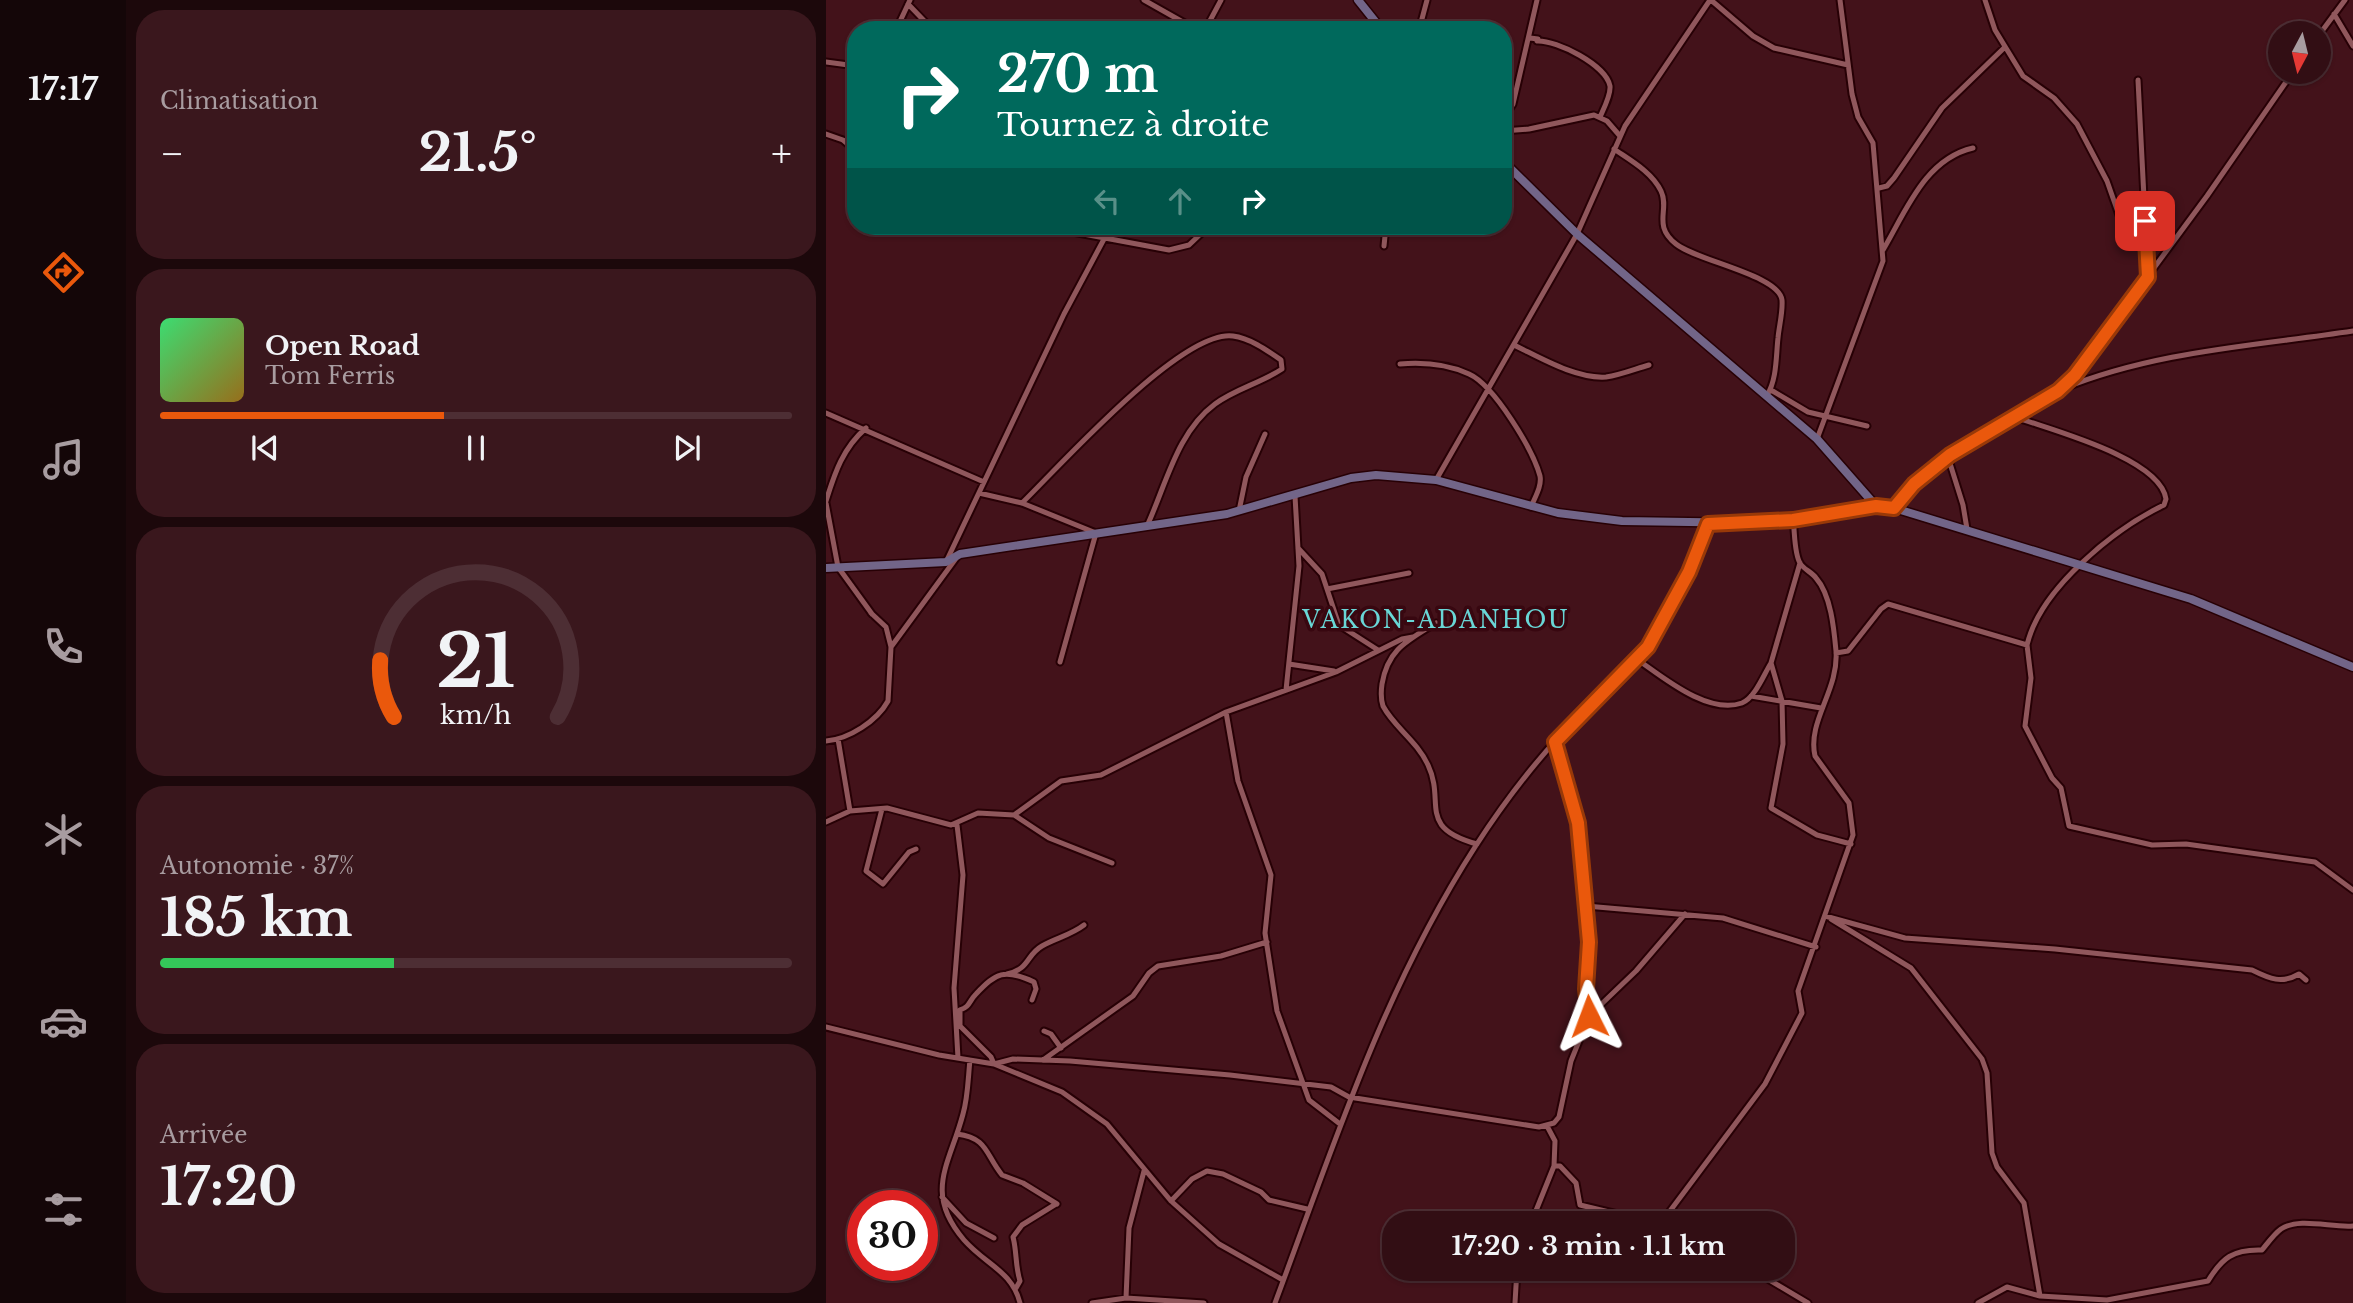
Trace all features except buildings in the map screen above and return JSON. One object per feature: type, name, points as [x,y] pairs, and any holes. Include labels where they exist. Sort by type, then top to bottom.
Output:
[{"type":"main road","points":[[1358,0],[1375,21]]},
{"type":"main road","points":[[1512,171],[1577,234],[1769,392],[1817,439],[1876,506]]},
{"type":"main road","points":[[826,568],[946,562],[960,554],[1239,511],[1351,478],[1376,475],[1436,480],[1531,506],[1609,520],[1708,524],[1793,520],[1876,506],[1894,508],[2083,564],[2235,615],[2353,667]]},
{"type":"street","points":[[1144,0],[1181,21]]},
{"type":"street","points":[[1210,21],[1221,0]]},
{"type":"street","points":[[1421,21],[1427,0]]},
{"type":"street","points":[[1512,106],[1537,0]]},
{"type":"street","points":[[1436,480],[1577,234],[1620,136],[1710,0],[1753,36],[1774,48],[1848,65]]},
{"type":"street","points":[[1817,439],[1878,275],[1883,250],[1873,143],[1858,117],[1840,0]]},
{"type":"street","points":[[1985,0],[2005,47],[2023,76],[2054,98],[2077,124],[2107,181],[2120,218],[2129,222],[2145,221]]},
{"type":"street","points":[[900,21],[909,2],[925,21]]},
{"type":"street","points":[[2329,21],[2341,2]]},
{"type":"street","points":[[2334,14],[2353,46]]},
{"type":"street","points":[[1530,38],[1544,41],[1593,63],[1607,77],[1611,89],[1600,117]]},
{"type":"street","points":[[1879,188],[1887,186],[1894,178],[1942,108],[2005,47]]},
{"type":"street","points":[[826,62],[847,65]]},
{"type":"street","points":[[2138,80],[2148,277]]},
{"type":"street","points":[[2058,391],[2089,357],[2285,84]]},
{"type":"street","points":[[1512,130],[1572,122],[1594,115],[1613,126],[1620,136]]},
{"type":"street","points":[[826,134],[847,144]]},
{"type":"street","points":[[1883,250],[1924,180],[1938,165],[1958,152],[1973,148]]},
{"type":"street","points":[[1614,149],[1646,172],[1662,192],[1662,224],[1677,245],[1756,277],[1778,290],[1782,300],[1769,392],[1800,409],[1867,426]]},
{"type":"street","points":[[1083,235],[1178,249],[1201,235]]},
{"type":"street","points":[[946,562],[1063,314],[1106,235]]},
{"type":"street","points":[[1384,246],[1385,235]]},
{"type":"street","points":[[1894,508],[1914,484],[1948,457],[2058,391],[2099,374],[2169,355],[2353,331]]},
{"type":"street","points":[[1022,503],[1106,420],[1183,353],[1216,337],[1232,335],[1281,360],[1282,369],[1230,394],[1196,421],[1182,444],[1147,526]]},
{"type":"street","points":[[1514,345],[1561,367],[1593,377],[1608,376],[1649,365]]},
{"type":"street","points":[[1400,364],[1442,365],[1471,375],[1488,391],[1527,442],[1540,477],[1531,506]]},
{"type":"street","points":[[826,413],[866,428],[984,482]]},
{"type":"street","points":[[2015,417],[2135,462],[2165,492],[2164,505],[2099,548],[2050,599],[2030,630],[2027,645],[2031,678],[2025,726],[2052,778],[2061,788],[2069,826],[2152,845],[2186,844],[2315,862],[2353,890]]},
{"type":"street","points":[[826,741],[838,739],[864,725],[886,706],[889,696],[891,647],[871,612],[838,567],[826,502],[841,459],[854,439],[866,428]]},
{"type":"street","points":[[1239,511],[1246,477],[1265,435]]},
{"type":"street","points":[[1948,457],[1963,505],[1967,529]]},
{"type":"street","points":[[979,493],[1022,503],[1096,533],[1060,662]]},
{"type":"street","points":[[1286,690],[1298,548],[1296,496]]},
{"type":"street","points":[[1638,660],[1687,694],[1711,702],[1742,703],[1751,696],[1771,663],[1800,564],[1793,520]]},
{"type":"street","points":[[1275,1303],[1349,1097],[1429,924],[1477,844],[1555,742],[1638,660],[1668,615],[1708,524]]},
{"type":"street","points":[[1298,548],[1322,574],[1339,625],[1378,650]]},
{"type":"street","points":[[891,647],[960,554]]},
{"type":"street","points":[[1670,1211],[1765,1084],[1802,1013],[1798,991],[1851,844],[1853,819],[1849,803],[1815,756],[1812,746],[1821,708],[1831,693],[1836,653],[1831,616],[1819,581],[1800,564]]},
{"type":"street","points":[[1327,589],[1409,573]]},
{"type":"street","points":[[1836,653],[1848,651],[1888,604],[2027,645]]},
{"type":"street","points":[[1436,623],[1413,637],[1386,663],[1382,704],[1419,747],[1430,769],[1437,816],[1445,829],[1460,839],[1477,844]]},
{"type":"street","points":[[1014,815],[1061,781],[1101,775],[1226,712],[1336,671],[1402,639],[1413,637]]},
{"type":"street","points":[[1771,663],[1782,701],[1783,744],[1771,808],[1817,835],[1851,844]]},
{"type":"street","points":[[1289,664],[1336,671]]},
{"type":"street","points":[[1751,696],[1821,708]]},
{"type":"street","points":[[1226,712],[1238,781],[1271,876],[1267,942],[1277,1010],[1314,1106],[1340,1124]]},
{"type":"street","points":[[838,739],[850,811]]},
{"type":"street","points":[[1555,742],[1576,812],[1589,942],[1586,989],[1589,1016]]},
{"type":"street","points":[[826,822],[850,811],[882,808],[957,825],[978,813],[1014,815],[1049,838],[1112,863]]},
{"type":"street","points":[[882,808],[866,871],[883,884],[909,852],[916,849]]},
{"type":"street","points":[[957,825],[963,876],[954,988],[958,1059]]},
{"type":"street","points":[[1586,906],[1737,921],[1816,947]]},
{"type":"street","points":[[994,1064],[1013,1059],[1043,1060],[1305,1084],[1331,1087],[1349,1097],[1539,1127],[1547,1126],[1559,1117],[1570,1061],[1589,1016],[1636,971],[1685,914]]},
{"type":"street","points":[[1825,916],[1905,938],[2095,953],[2252,970],[2271,979],[2287,981],[2299,974],[2306,980]]},
{"type":"street","points":[[1825,916],[1910,968],[1982,1059],[1987,1073],[1992,1153],[1997,1167],[2024,1203],[2040,1296]]},
{"type":"street","points":[[994,1064],[991,1057],[960,1026],[960,1010],[968,1007],[992,976],[1024,968],[1040,947],[1072,934],[1084,925]]},
{"type":"street","points":[[1043,1060],[1133,996],[1149,973],[1158,966],[1221,957],[1267,942]]},
{"type":"street","points":[[1007,974],[1034,982],[1036,989],[1032,1000]]},
{"type":"street","points":[[826,1027],[958,1059],[994,1064],[1062,1092],[1091,1110],[1107,1124],[1171,1201],[1219,1244],[1283,1280]]},
{"type":"street","points":[[1044,1031],[1051,1034],[1061,1048]]},
{"type":"street","points":[[970,1060],[964,1111],[945,1164],[941,1181],[942,1197],[958,1233],[976,1254],[1011,1280],[1016,1287],[1020,1303]]},
{"type":"street","points":[[1536,1211],[1554,1166],[1555,1141],[1547,1126]]},
{"type":"street","points":[[957,1134],[974,1136],[990,1152],[1002,1175],[1023,1183],[1056,1204],[1037,1213],[1013,1237],[1018,1253],[1015,1266],[1020,1281],[1016,1287]]},
{"type":"street","points":[[1554,1166],[1560,1166],[1576,1183],[1580,1205],[1605,1211]]},
{"type":"street","points":[[1126,1298],[1129,1228],[1144,1171]]},
{"type":"street","points":[[1171,1201],[1192,1180],[1208,1171],[1223,1174],[1261,1192],[1269,1200],[1307,1209]]},
{"type":"street","points":[[942,1197],[966,1223],[994,1238]]},
{"type":"street","points":[[2107,1300],[2208,1281],[2222,1259],[2249,1250],[2262,1250],[2281,1229],[2300,1224],[2336,1228],[2353,1226]]},
{"type":"street","points":[[1515,1303],[1516,1281]]},
{"type":"street","points":[[1771,1281],[1808,1303]]},
{"type":"street","points":[[1978,1303],[2007,1287],[2040,1296],[2121,1303]]},
{"type":"street","points":[[1092,1303],[1126,1298],[1204,1303]]},
{"type":"district","name":"VAKON-ADANHOU","points":[[1436,620]]},
{"type":"route","points":[[1589,1016],[1586,989],[1589,942],[1578,823],[1555,742],[1648,647],[1668,615],[1689,572],[1708,524],[1793,520],[1876,506],[1894,508],[1914,484],[1950,455],[2058,391],[2075,375],[2148,277],[2145,221]]}]
